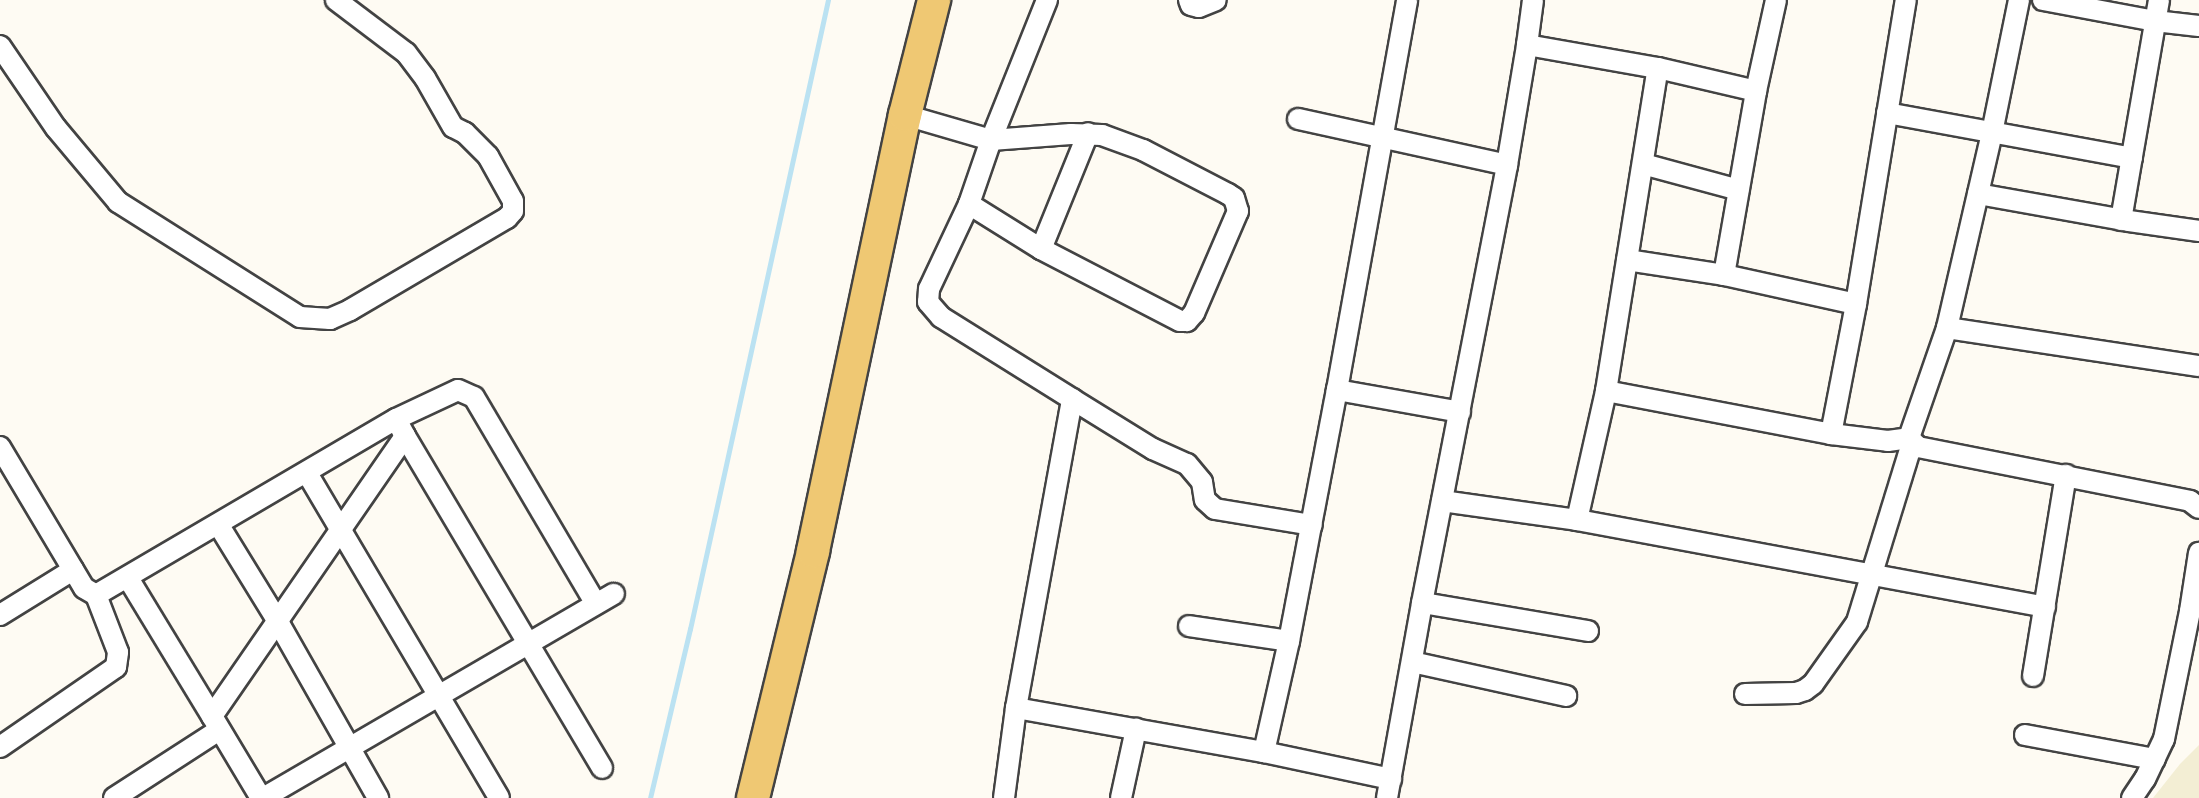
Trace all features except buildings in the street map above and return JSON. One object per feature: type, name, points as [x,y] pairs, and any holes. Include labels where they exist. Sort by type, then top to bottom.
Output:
[{"type":"main road","points":[[760,796],[905,115],[934,0]]},
{"type":"street","points":[[0,46],[56,128],[118,202],[300,317],[330,319],[351,310],[507,218],[513,211],[513,201],[488,156],[465,133],[453,127],[425,78],[406,53],[336,0]]},
{"type":"street","points":[[1047,0],[991,140],[969,204],[933,280],[928,303],[941,317],[1072,399],[1153,449],[1187,464],[1202,482],[1205,500],[1215,509],[1312,525]]},
{"type":"street","points":[[1189,0],[1191,5],[1199,8],[1216,0]]},
{"type":"street","points":[[1264,752],[1312,525],[1407,0]]},
{"type":"street","points":[[1016,708],[1264,752],[1390,793],[1422,603],[1507,165],[1533,0]]},
{"type":"street","points":[[1724,275],[1756,91],[1776,0]]},
{"type":"street","points":[[1831,434],[1856,304],[1906,0]]},
{"type":"street","points":[[1745,694],[1796,693],[1813,684],[1857,622],[1910,440],[1947,328],[1992,133],[2019,0]]},
{"type":"street","points":[[2043,0],[2155,21],[2199,26]]},
{"type":"street","points":[[2121,220],[2159,0]]},
{"type":"street","points":[[1527,45],[1658,68],[1756,91]]},
{"type":"street","points":[[1577,520],[1606,391],[1658,68]]},
{"type":"street","points":[[1887,113],[2132,158]]},
{"type":"street","points":[[905,115],[991,140],[1088,133],[1101,135],[1143,150],[1228,194],[1237,204],[1236,220],[1194,313],[1187,321],[1175,319],[1041,249],[969,204]]},
{"type":"street","points":[[1298,119],[1507,165]]},
{"type":"street","points":[[1041,249],[1088,133]]},
{"type":"street","points":[[1642,164],[1739,190]]},
{"type":"street","points":[[1978,194],[2121,220],[2199,231]]},
{"type":"street","points":[[1627,261],[1724,275],[1856,304]]},
{"type":"street","points":[[1947,328],[2199,366]]},
{"type":"street","points":[[96,595],[308,473],[401,428],[458,390],[474,397],[596,604]]},
{"type":"street","points":[[1337,390],[1460,412]]},
{"type":"street","points":[[1606,391],[1831,434],[1888,441],[1910,440],[1918,447],[2190,501],[2199,508]]},
{"type":"street","points":[[1004,798],[1016,708],[1072,399]]},
{"type":"street","points":[[114,798],[135,792],[216,723],[277,620],[340,527],[401,428]]},
{"type":"street","points":[[401,428],[526,644],[602,768]]},
{"type":"street","points":[[0,447],[7,476],[84,588],[96,595],[118,652],[116,667],[0,747]]},
{"type":"street","points":[[308,473],[499,798]]},
{"type":"street","points":[[2033,676],[2066,475]]},
{"type":"street","points":[[1442,501],[1577,520],[2045,607]]},
{"type":"street","points":[[218,524],[277,620],[378,798]]},
{"type":"street","points":[[2132,798],[2155,759],[2168,725],[2195,611],[2199,553]]},
{"type":"street","points":[[0,615],[73,570]]},
{"type":"street","points":[[128,578],[262,798],[614,594]]},
{"type":"street","points":[[1422,603],[1588,632]]},
{"type":"street","points":[[1189,626],[1289,641]]},
{"type":"street","points":[[1412,662],[1566,696]]},
{"type":"street","points":[[1121,798],[1136,729]]},
{"type":"street","points":[[2025,735],[2155,759]]},
{"type":"shaded area","points":[[2199,745],[2199,798],[2153,798],[2180,764]]},
{"type":"waterway","points":[[650,798],[690,629],[828,0]]}]
